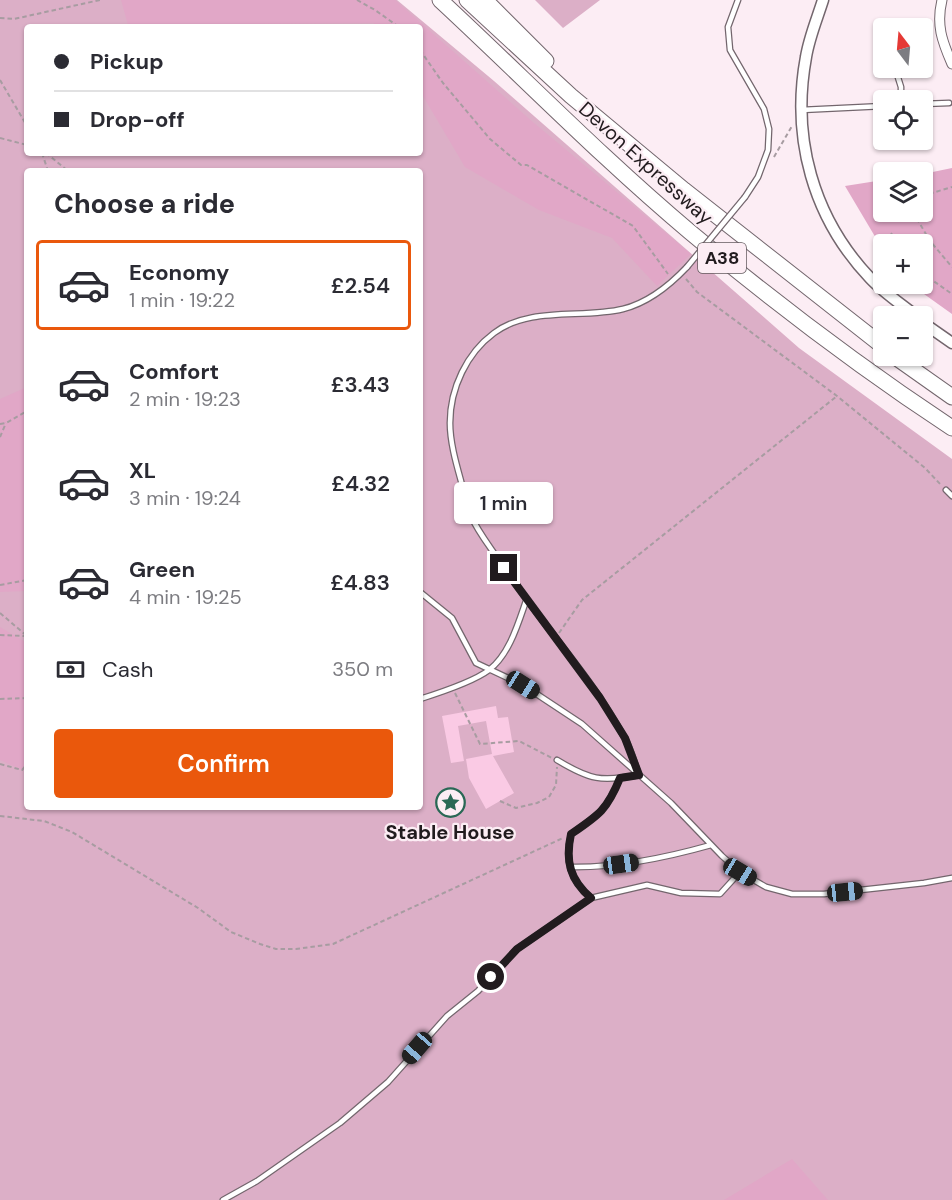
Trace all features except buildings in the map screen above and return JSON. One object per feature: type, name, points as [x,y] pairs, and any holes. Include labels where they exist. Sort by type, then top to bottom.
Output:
[{"type":"highway","name":"Devon Expressway","points":[[440,0],[619,170],[690,232],[868,370],[952,428]]},
{"type":"highway","name":"Devon Expressway","points":[[467,0],[571,96],[739,234],[873,338]]},
{"type":"highway","name":"A38","points":[[485,0],[619,136]]},
{"type":"highway","points":[[908,366],[952,397]]},
{"type":"street","points":[[823,0],[806,56],[801,110],[802,142],[814,192],[841,242],[870,279],[904,306]]},
{"type":"street","points":[[942,0],[938,18],[944,44],[952,64]]},
{"type":"street","points":[[933,330],[952,343]]},
{"type":"lane","points":[[639,775],[625,738],[600,698],[526,601],[471,516],[457,465],[450,423],[455,391],[465,364],[478,346],[497,331],[523,320],[625,309],[658,292],[687,267],[745,197],[758,177],[768,150],[769,129],[764,109],[730,50],[728,27],[738,0]]},
{"type":"lane","points":[[933,104],[949,103]]},
{"type":"lane","points":[[801,110],[873,107]]},
{"type":"lane","points":[[946,490],[952,496]]},
{"type":"lane","points":[[423,594],[452,618],[476,663],[523,685],[582,724],[671,803],[740,872],[766,887],[792,894],[824,894],[952,878]]},
{"type":"lane","points":[[423,698],[489,670],[510,644],[526,601]]},
{"type":"lane","points":[[557,760],[591,778],[620,778],[639,775]]},
{"type":"lane","points":[[591,898],[578,887],[570,867],[567,852],[571,834],[602,813],[615,792],[620,778]]},
{"type":"lane","points":[[570,867],[600,867],[641,861],[711,845]]},
{"type":"lane","points":[[223,1200],[257,1181],[340,1123],[388,1082],[447,1016],[478,991],[517,949],[591,898],[647,885],[681,892],[720,894],[740,872]]},
{"type":"path","points":[[0,18],[14,19],[100,0]]},
{"type":"path","points":[[357,0],[395,24]]},
{"type":"path","points":[[423,54],[443,83],[490,139],[521,165],[527,165],[633,226],[673,281]]},
{"type":"path","points":[[0,81],[24,121]]},
{"type":"path","points":[[0,138],[24,144]]},
{"type":"path","points":[[50,156],[64,168]]},
{"type":"path","points":[[933,193],[952,187]]},
{"type":"path","points":[[920,222],[930,241],[952,267]]},
{"type":"path","points":[[687,267],[687,280],[697,292],[837,396],[925,468],[946,490]]},
{"type":"path","points":[[933,281],[952,294]]},
{"type":"path","points":[[555,639],[582,600],[837,396]]},
{"type":"path","points":[[0,424],[24,413]]},
{"type":"path","points":[[0,437],[6,423]]},
{"type":"path","points":[[0,585],[24,580]]},
{"type":"path","points":[[0,614],[24,634]]},
{"type":"path","points":[[0,635],[24,636]]},
{"type":"path","points":[[452,687],[480,744],[519,741],[557,760],[556,784],[549,797],[537,803],[516,808],[500,801]]},
{"type":"path","points":[[0,699],[24,698]]},
{"type":"path","points":[[0,764],[22,770],[24,768]]},
{"type":"path","points":[[0,816],[44,821],[72,832],[198,908],[231,932],[276,949],[313,948],[333,944],[571,834]]},
{"type":"shaded area","points":[[0,0],[397,0],[494,81],[799,348],[952,459],[952,1200],[0,1200]]},
{"type":"shaded area","points":[[121,0],[395,0],[422,24],[373,23],[128,24]]},
{"type":"shaded area","points":[[535,0],[600,0],[563,28]]},
{"type":"shaded area","points":[[423,25],[534,123],[691,254],[657,286],[612,238],[539,210],[465,167],[423,96]]},
{"type":"shaded area","points":[[952,168],[952,314],[924,294],[933,294],[933,234],[874,234],[845,186],[873,182],[873,222],[933,222],[933,172]]},
{"type":"shaded area","points":[[24,388],[24,591],[0,592],[0,399]]},
{"type":"shaded area","points":[[0,627],[24,641],[24,771],[0,760]]},
{"type":"shaded area","points":[[792,1159],[828,1200],[724,1200]]},
{"type":"place","name":"Stable House","points":[[450,802]]},
{"type":"route","points":[[491,977],[517,949],[591,898],[578,887],[570,867],[567,852],[571,834],[602,813],[615,792],[620,778],[639,775],[625,738],[600,698],[526,601],[504,568]]}]
